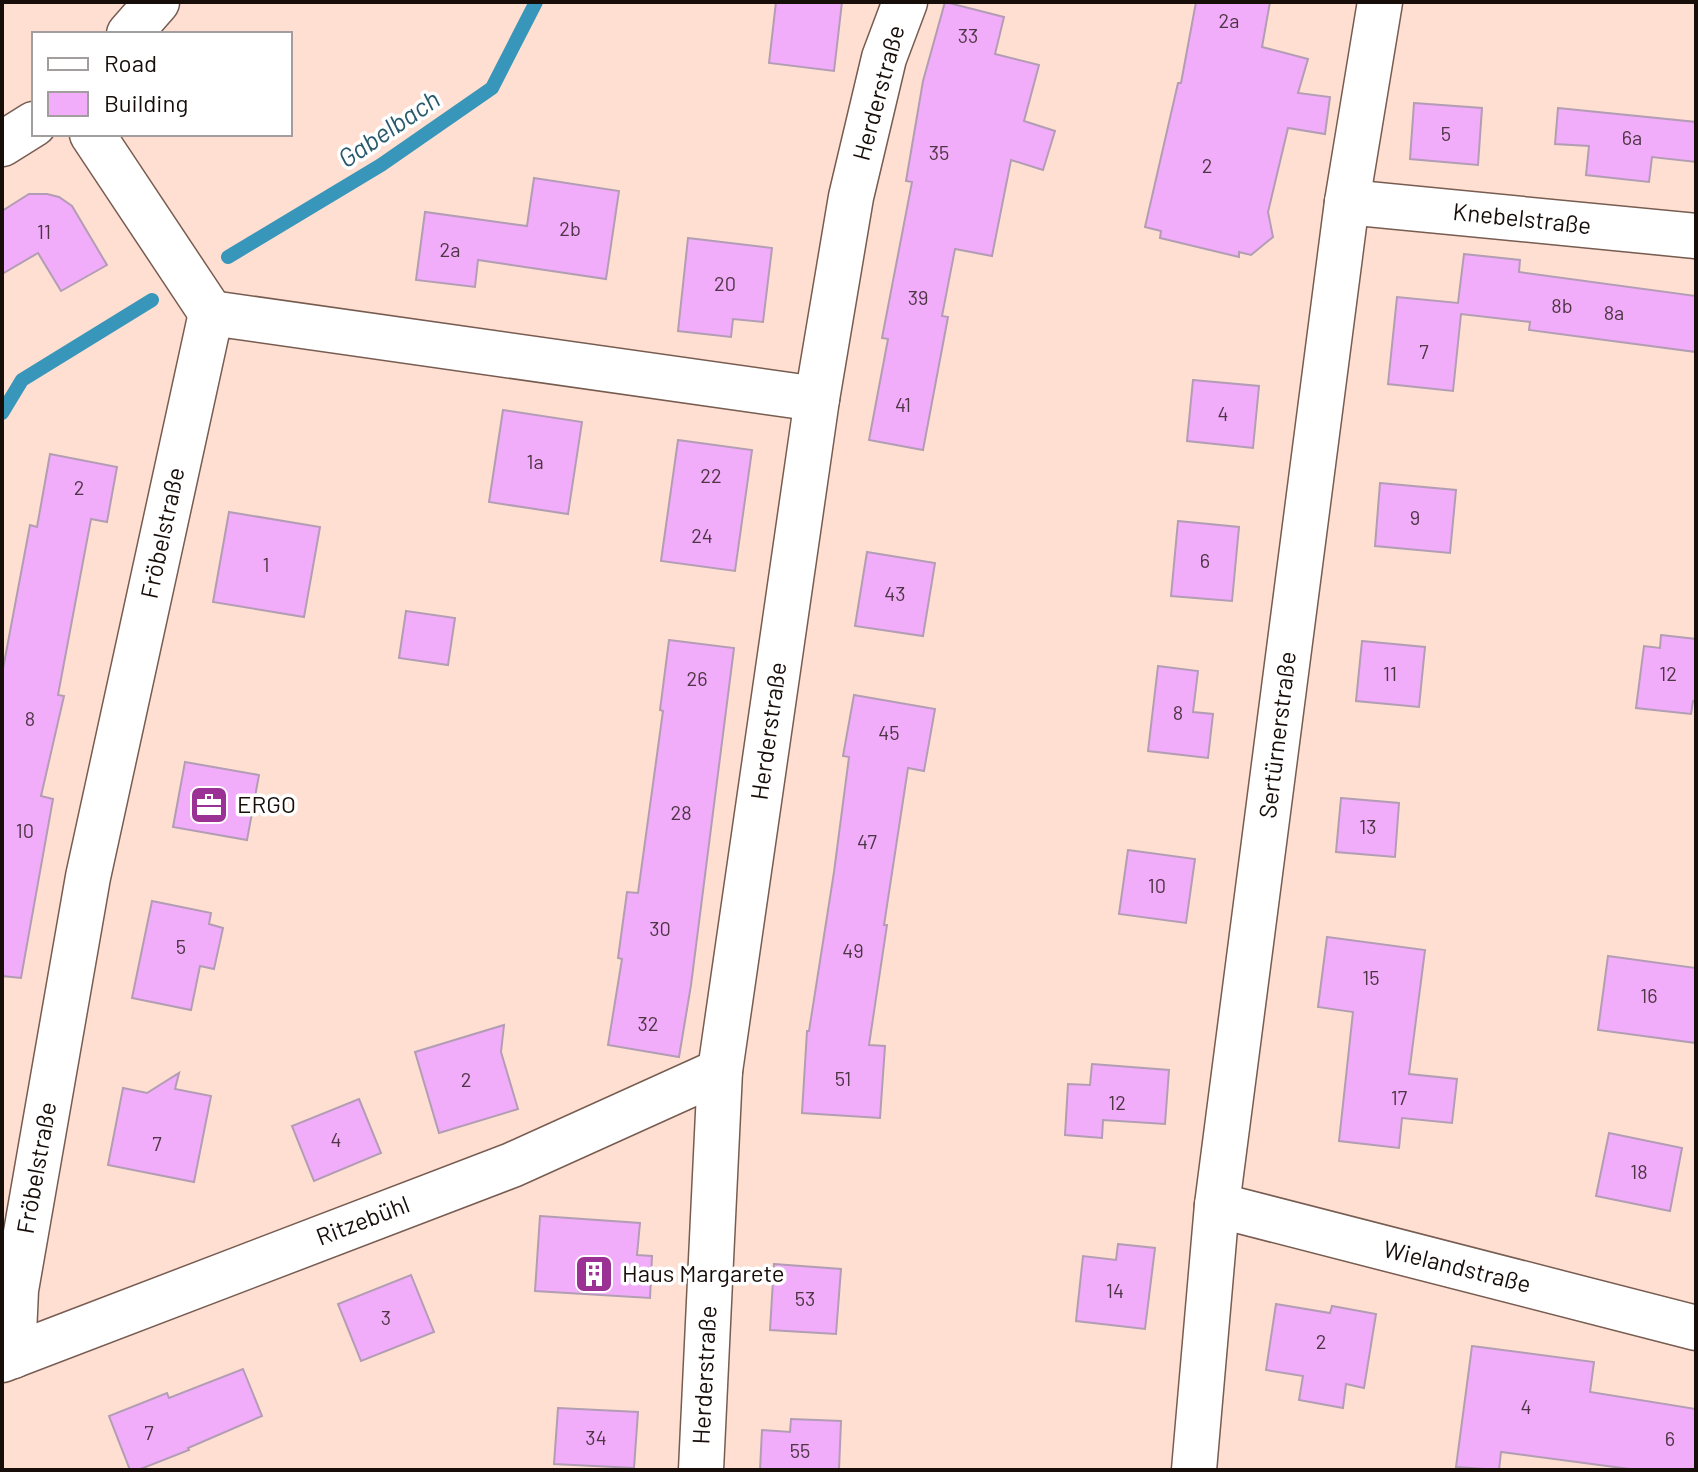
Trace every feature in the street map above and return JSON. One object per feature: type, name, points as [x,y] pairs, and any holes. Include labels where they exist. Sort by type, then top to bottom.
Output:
[{"type":"street","points":[[131,32],[157,2]]},
{"type":"street","name":"Herderstraße","points":[[701,1470],[720,1071],[817,399],[851,197],[884,58],[905,2]]},
{"type":"street","name":"Sertürnerstraße","points":[[1194,1470],[1217,1205],[1347,202],[1380,2]]},
{"type":"street","points":[[2,144],[32,125]]},
{"type":"street","points":[[93,136],[211,313],[817,399]]},
{"type":"street","name":"Knebelstraße","points":[[1347,202],[1696,236]]},
{"type":"street","name":"Fröbelstraße","points":[[7,1358],[16,1290],[88,877],[211,313]]},
{"type":"street","name":"Ritzebühl","points":[[7,1358],[512,1165],[720,1071]]},
{"type":"street","name":"Wielandstraße","points":[[1217,1205],[1696,1328]]},
{"type":"building","points":[[776,2],[842,2],[834,71],[769,63]]},
{"type":"building","points":[[945,2],[1004,17],[995,54],[1039,65],[1024,121],[1055,131],[1043,170],[1011,160],[992,256],[955,249],[942,316],[948,317],[923,450],[869,440],[888,339],[882,338],[912,182],[906,181],[923,81]]},
{"type":"building","points":[[1196,2],[1270,2],[1262,47],[1308,59],[1298,93],[1330,97],[1325,134],[1288,128],[1268,212],[1273,237],[1251,255],[1239,252],[1239,257],[1160,238],[1161,231],[1145,227],[1178,83],[1181,83]]},
{"type":"building","points":[[1414,103],[1482,108],[1478,165],[1410,159]]},
{"type":"building","points":[[1558,108],[1696,122],[1696,162],[1652,157],[1649,182],[1586,175],[1589,146],[1555,144]]},
{"type":"building","points":[[534,178],[619,191],[606,279],[478,260],[475,287],[416,280],[425,212],[527,226]]},
{"type":"building","points":[[29,194],[59,197],[72,206],[107,265],[61,291],[38,253],[2,274],[2,211]]},
{"type":"building","points":[[688,238],[772,248],[763,322],[733,319],[731,337],[678,331]]},
{"type":"building","points":[[1464,254],[1520,260],[1519,272],[1696,296],[1696,352],[1529,330],[1530,322],[1461,314],[1453,391],[1388,384],[1397,297],[1458,303]]},
{"type":"building","points":[[1193,380],[1259,386],[1253,448],[1187,441]]},
{"type":"building","points":[[503,410],[582,422],[568,514],[489,502]]},
{"type":"building","points":[[678,440],[752,450],[735,571],[661,561]]},
{"type":"building","points":[[50,454],[117,467],[107,522],[91,519],[58,695],[64,696],[41,796],[53,799],[21,978],[2,976],[2,674],[30,525],[37,527]]},
{"type":"building","points":[[1380,483],[1456,490],[1450,553],[1375,546]]},
{"type":"building","points":[[229,512],[320,527],[304,617],[213,602]]},
{"type":"building","points":[[1178,521],[1239,527],[1232,601],[1171,596]]},
{"type":"building","points":[[867,552],[935,563],[923,636],[855,626]]},
{"type":"building","points":[[406,611],[455,618],[448,665],[399,658]]},
{"type":"building","points":[[1661,635],[1696,639],[1696,701],[1693,701],[1691,714],[1636,708],[1644,646],[1660,648]]},
{"type":"building","points":[[669,640],[734,648],[679,1057],[608,1045],[622,959],[618,958],[627,892],[638,893],[663,711],[660,710]]},
{"type":"building","points":[[1362,641],[1425,647],[1419,707],[1356,701]]},
{"type":"building","points":[[1158,666],[1198,671],[1193,712],[1213,714],[1208,758],[1148,751]]},
{"type":"building","points":[[854,695],[935,709],[924,771],[908,768],[884,925],[887,925],[869,1045],[885,1046],[880,1118],[802,1113],[807,1031],[834,872],[849,757],[843,756]]},
{"type":"building","points":[[185,762],[259,775],[247,840],[173,827]]},
{"type":"building","points":[[1341,798],[1399,803],[1395,857],[1336,852]]},
{"type":"building","points":[[1128,850],[1195,859],[1186,923],[1119,914]]},
{"type":"building","points":[[152,901],[211,913],[209,924],[223,928],[214,969],[200,966],[191,1010],[132,998]]},
{"type":"building","points":[[1327,937],[1425,950],[1409,1074],[1457,1079],[1452,1123],[1402,1118],[1399,1148],[1339,1141],[1353,1012],[1318,1007]]},
{"type":"building","points":[[1608,956],[1696,968],[1696,1043],[1598,1030]]},
{"type":"building","points":[[504,1025],[501,1052],[518,1109],[439,1133],[415,1052]]},
{"type":"building","points":[[1092,1064],[1169,1070],[1165,1124],[1103,1120],[1102,1138],[1065,1135],[1068,1084],[1090,1085]]},
{"type":"building","points":[[179,1073],[175,1089],[211,1096],[194,1182],[108,1165],[123,1088],[147,1093]]},
{"type":"building","points":[[359,1099],[381,1153],[314,1181],[292,1126]]},
{"type":"building","points":[[1609,1133],[1682,1148],[1670,1211],[1596,1196]]},
{"type":"building","name":"Haus Margarete","points":[[540,1216],[640,1223],[637,1255],[652,1256],[650,1298],[535,1291]]},
{"type":"building","points":[[1118,1244],[1155,1248],[1145,1329],[1076,1321],[1083,1256],[1116,1260]]},
{"type":"building","points":[[774,1264],[841,1269],[836,1334],[770,1330]]},
{"type":"building","points":[[411,1275],[434,1332],[361,1361],[338,1304]]},
{"type":"building","points":[[1276,1304],[1330,1313],[1332,1306],[1376,1314],[1364,1388],[1346,1384],[1343,1408],[1299,1400],[1303,1376],[1266,1370]]},
{"type":"building","points":[[1472,1346],[1594,1362],[1590,1392],[1696,1409],[1696,1470],[1637,1470],[1501,1452],[1499,1470],[1456,1467]]},
{"type":"building","points":[[243,1369],[262,1416],[189,1450],[138,1470],[130,1470],[109,1416],[167,1393],[169,1398]]},
{"type":"building","points":[[558,1408],[638,1412],[634,1468],[554,1464]]},
{"type":"building","points":[[791,1419],[841,1421],[839,1470],[760,1470],[762,1430],[790,1432]]},
{"type":"waterway","name":"Gabelbach","points":[[228,257],[381,165],[492,88],[536,2]]},
{"type":"waterway","name":"Gabelbach","points":[[2,413],[22,380],[152,300]]},
{"type":"place","name":"ERGO","points":[[209,805]]},
{"type":"place","name":"Haus Margarete","points":[[594,1274]]}]
